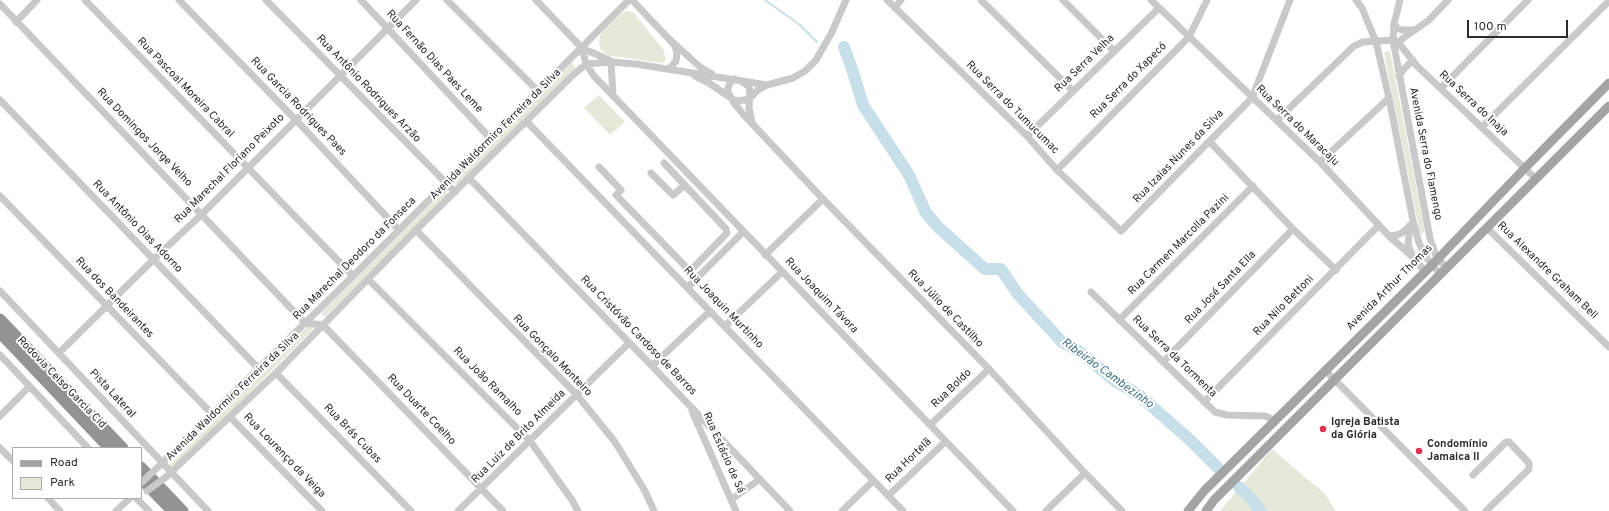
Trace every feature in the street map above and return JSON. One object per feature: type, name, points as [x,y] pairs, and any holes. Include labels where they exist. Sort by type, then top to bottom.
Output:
[{"type":"highway","name":"Rodovia Celso Garcia Cid","points":[[0,319],[122,447]]},
{"type":"highway","name":"Rodovia Celso Garcia Cid","points":[[0,333],[109,447]]},
{"type":"highway","points":[[142,468],[183,511]]},
{"type":"highway","points":[[142,480],[172,511]]},
{"type":"main road","name":"Avenida Arthur Thomas","points":[[1188,511],[1204,490],[1431,265],[1609,83]]},
{"type":"main road","points":[[1206,511],[1214,500],[1609,106]]},
{"type":"street","points":[[16,22],[37,0]]},
{"type":"street","name":"Rua Pascoal Moreira Cabral","points":[[85,0],[353,276]]},
{"type":"street","name":"Rua Garcia Rodrigues Paes","points":[[180,0],[296,120],[399,230]]},
{"type":"street","name":"Rua Antônio Rodrigues Arzão","points":[[266,0],[455,192]]},
{"type":"street","name":"Rua Fernão Dias Paes Leme","points":[[361,0],[491,139]]},
{"type":"street","name":"Rua Marechal Floriano Peixoto","points":[[59,353],[202,214],[416,0]]},
{"type":"street","points":[[447,0],[539,92]]},
{"type":"street","points":[[536,0],[582,48],[611,62]]},
{"type":"street","points":[[582,48],[631,0],[675,46],[677,53],[676,61],[669,69]]},
{"type":"street","points":[[738,80],[730,83],[728,92],[731,98],[738,101],[745,100],[767,85],[793,78],[805,71],[816,60],[832,32],[846,0]]},
{"type":"street","name":"Rua Serra do Tumucumac","points":[[887,0],[1027,136],[1057,170],[1121,231]]},
{"type":"street","points":[[895,7],[901,0]]},
{"type":"street","points":[[980,0],[1073,91]]},
{"type":"street","points":[[1063,0],[1113,50]]},
{"type":"street","name":"Rua Serra do Maracaju","points":[[1151,0],[1320,162],[1389,236],[1414,258],[1431,265]]},
{"type":"street","name":"Rua Serra do Xapecó","points":[[1057,170],[1189,37],[1207,0]]},
{"type":"street","points":[[1252,98],[1290,0]]},
{"type":"street","points":[[1356,0],[1362,8],[1376,42],[1389,98],[1412,223],[1425,256],[1431,265],[1444,271]]},
{"type":"street","name":"Avenida Serra do Flamengo","points":[[1400,0],[1394,24],[1399,76],[1430,238],[1431,265]]},
{"type":"street","points":[[1277,120],[1354,46],[1363,42],[1395,41],[1428,20],[1448,0]]},
{"type":"street","points":[[1441,88],[1528,0]]},
{"type":"street","points":[[1482,127],[1609,1]]},
{"type":"street","name":"Rua Domingos Jorge Velho","points":[[0,4],[305,323]]},
{"type":"street","name":"Rua Serra Velha","points":[[1027,136],[1113,50],[1159,8]]},
{"type":"street","points":[[1394,24],[1397,28],[1402,30],[1414,30]]},
{"type":"street","points":[[668,38],[700,67],[715,76]]},
{"type":"street","name":"Rua Serra do Inaja","points":[[1395,41],[1441,88],[1536,179]]},
{"type":"street","name":"Rua Marechal Deodoro da Fonseca","points":[[142,482],[213,415],[582,48]]},
{"type":"street","name":"Rua Joaquim Távora","points":[[582,48],[586,64],[594,76],[1013,511]]},
{"type":"street","points":[[1399,76],[1413,60]]},
{"type":"street","points":[[611,62],[613,96]]},
{"type":"street","points":[[586,64],[611,62],[669,69],[767,85]]},
{"type":"street","name":"Avenida Waldormiro Ferreira da Silva","points":[[144,492],[168,474],[276,373],[416,230],[573,75],[586,64]]},
{"type":"street","name":"Rua Júlio de Castilho","points":[[687,72],[709,82],[731,98],[743,114],[823,199],[989,369],[1084,473],[1122,511]]},
{"type":"street","points":[[738,80],[748,86],[751,93],[749,108],[752,122]]},
{"type":"street","name":"Rua Izaias Nunes da Silva","points":[[1121,231],[1252,98]]},
{"type":"street","points":[[1320,162],[1389,98]]},
{"type":"street","name":"Rua Antônio Dias Adorno","points":[[0,100],[259,369]]},
{"type":"street","name":"Rua Joaquin Murtinho","points":[[527,122],[903,511]]},
{"type":"street","points":[[1210,142],[1336,270]]},
{"type":"street","points":[[599,167],[621,190],[616,195],[690,269],[694,267],[724,237],[727,233],[726,228],[664,163]]},
{"type":"street","points":[[651,173],[673,195],[685,185]]},
{"type":"street","name":"Rua Cristóvão Cardoso de Barros","points":[[469,178],[690,405],[790,511]]},
{"type":"street","name":"Rua Carmen Marcolla Pazini","points":[[1119,320],[1253,186]]},
{"type":"street","name":"Rua dos Bandeirantes","points":[[0,196],[213,415]]},
{"type":"street","points":[[765,255],[823,199]]},
{"type":"street","points":[[1389,236],[1402,233],[1412,223]]},
{"type":"street","points":[[1412,223],[1408,245],[1414,258]]},
{"type":"street","name":"Rua Nilo Bettoni","points":[[1204,402],[1379,225]]},
{"type":"street","name":"Rua Alexandre Graham Bell","points":[[1487,228],[1609,347]]},
{"type":"street","name":"Rua José Santa Ella","points":[[1163,362],[1294,229]]},
{"type":"street","name":"Rua Gonçalo Monteiro","points":[[416,230],[576,395],[615,442],[645,491],[654,511]]},
{"type":"street","points":[[688,287],[743,232]]},
{"type":"street","points":[[707,254],[713,262]]},
{"type":"street","points":[[725,326],[782,272]]},
{"type":"street","name":"Rua João Ramalho","points":[[368,279],[530,441],[572,500],[578,511]]},
{"type":"street","name":"Pista Lateral","points":[[0,291],[59,353],[168,474],[208,511]]},
{"type":"street","name":"Rua Serra da Tormenta","points":[[1092,292],[1215,412],[1227,415],[1265,416],[1274,420]]},
{"type":"street","points":[[652,366],[710,311]]},
{"type":"street","points":[[305,323],[322,325]]},
{"type":"street","name":"Rua Duarte Coelho","points":[[322,325],[503,511]]},
{"type":"street","name":"Rua Luiz de Brito Almeida","points":[[458,511],[629,343]]},
{"type":"street","points":[[0,355],[87,447]]},
{"type":"street","name":"Rua Boldo","points":[[930,425],[989,369]]},
{"type":"street","points":[[1325,370],[1465,511]]},
{"type":"street","name":"Rua Brás Cubas","points":[[276,373],[411,511]]},
{"type":"street","points":[[0,416],[29,387]]},
{"type":"street","name":"Rua Estácio de Sá","points":[[690,405],[736,511]]},
{"type":"street","name":"Rua Lourenço da Veiga","points":[[230,417],[322,511]]},
{"type":"street","name":"Rua Hortelã","points":[[888,496],[946,442]]},
{"type":"street","points":[[1473,475],[1506,442],[1509,442],[1530,463],[1529,469],[1486,511]]},
{"type":"street","points":[[0,448],[12,460]]},
{"type":"street","points":[[1046,511],[1084,473]]},
{"type":"street","points":[[732,499],[760,479]]},
{"type":"street","points":[[842,511],[873,481]]},
{"type":"street","points":[[49,499],[60,511]]},
{"type":"street","points":[[116,511],[129,499]]},
{"type":"street","points":[[137,499],[149,511]]},
{"type":"green space","points":[[626,11],[633,12],[663,49],[666,59],[664,62],[660,63],[607,55],[601,50],[599,44],[600,36],[605,29]]},
{"type":"green space","points":[[1387,51],[1390,52],[1425,232],[1420,234],[1384,53]]},
{"type":"green space","points":[[571,63],[574,64],[575,68],[459,184],[455,185],[454,180]]},
{"type":"green space","points":[[599,95],[625,122],[610,135],[584,108]]},
{"type":"green space","points":[[445,190],[448,194],[326,316],[322,315],[322,312]]},
{"type":"green space","points":[[308,326],[313,327],[312,330],[175,468],[172,468],[170,465]]},
{"type":"green space","points":[[1272,449],[1324,493],[1336,511],[1220,511]]},
{"type":"waterway","name":"Ribeirão Cambezinho","points":[[765,0],[800,25],[817,42]]},
{"type":"waterway","name":"Ribeirão Cambezinho","points":[[844,47],[863,105],[909,175],[926,213],[938,227],[985,269],[1001,269],[1017,293],[1062,342],[1080,352],[1115,381],[1139,395],[1190,440],[1219,469]]},
{"type":"waterway","name":"Ribeirão Cambezinho","points":[[1239,487],[1251,498],[1260,511]]},
{"type":"place","name":"Igreja Batista da Glória","points":[[1323,429]]},
{"type":"place","name":"Condomínio Jamaica II","points":[[1419,451]]}]
